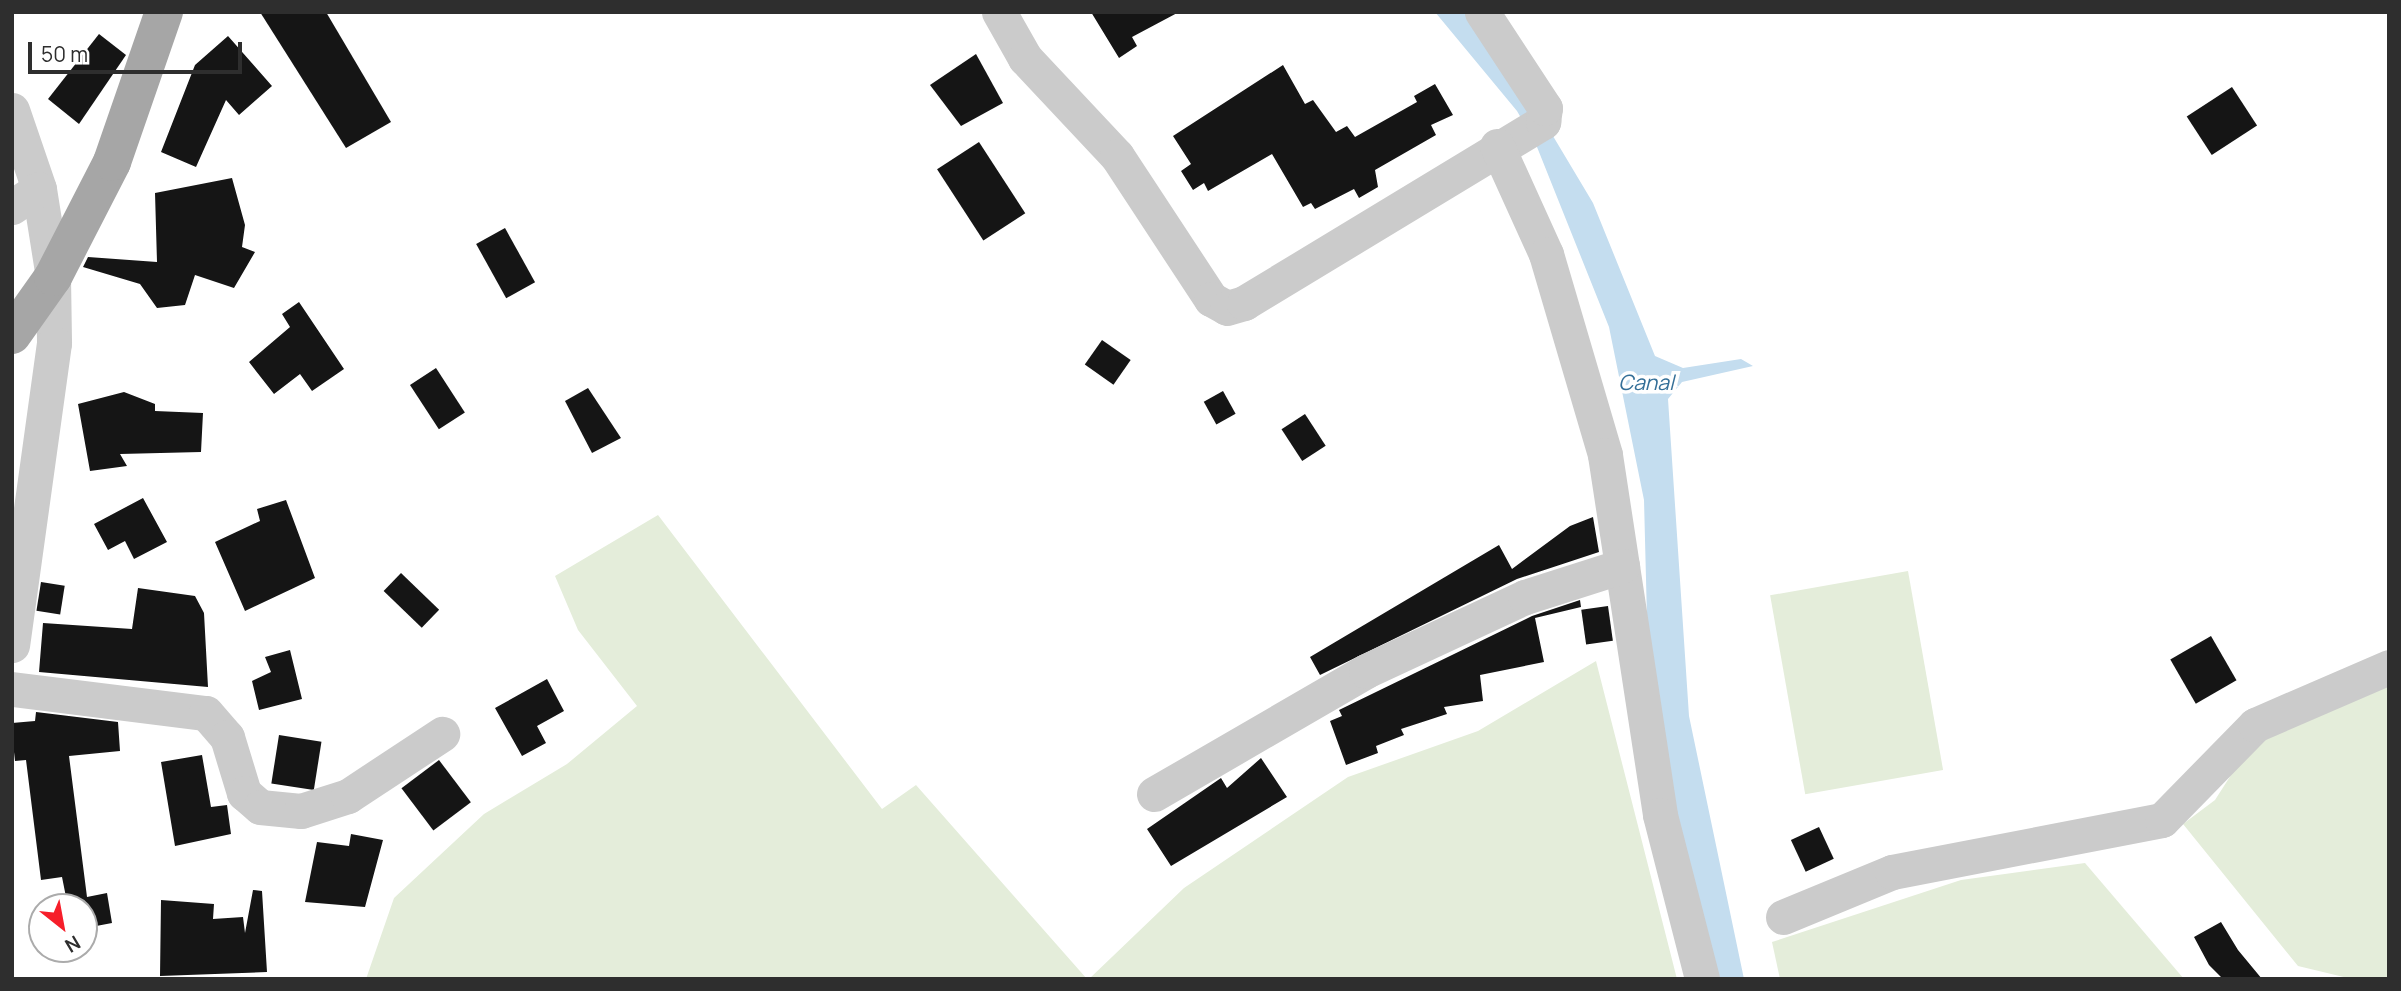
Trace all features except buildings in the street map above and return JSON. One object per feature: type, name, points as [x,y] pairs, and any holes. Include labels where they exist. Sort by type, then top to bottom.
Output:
[{"type":"main road","points":[[12,335],[53,276],[127,128],[164,12]]},
{"type":"street","points":[[999,12],[1025,58],[1117,156],[1211,299],[1227,307],[1244,303],[1519,134],[1545,108],[1482,12]]},
{"type":"street","points":[[12,110],[26,198],[53,276],[54,343],[12,645]]},
{"type":"street","points":[[1519,134],[1546,254],[1579,346],[1605,455],[1660,815],[1702,979]]},
{"type":"street","points":[[1154,794],[1366,671],[1525,597],[1622,566]]},
{"type":"street","points":[[1783,917],[1892,872],[2162,820],[2255,725],[2389,667]]},
{"type":"street","points":[[12,689],[206,713],[227,737],[244,793],[260,807],[301,811],[348,796],[442,734]]},
{"type":"green space","points":[[658,515],[882,809],[916,785],[1087,979],[366,979],[394,898],[484,814],[567,764],[637,706],[578,630],[555,576]]},
{"type":"green space","points":[[1908,571],[1943,770],[1805,794],[1770,595]]},
{"type":"green space","points":[[1596,661],[1677,979],[1089,979],[1184,888],[1348,777],[1478,731]]},
{"type":"green space","points":[[2389,683],[2389,979],[2352,979],[2298,966],[2183,824],[2215,800],[2249,747]]},
{"type":"green space","points":[[2085,863],[2184,979],[1780,979],[1772,942],[1961,880]]},
{"type":"water","name":"Canal","points":[[1435,12],[1479,12],[1593,203],[1655,356],[1683,368],[1741,359],[1753,366],[1682,382],[1668,399],[1689,716],[1744,979],[1713,979],[1680,856],[1648,658],[1644,500],[1609,327],[1535,142],[1517,111]]}]
